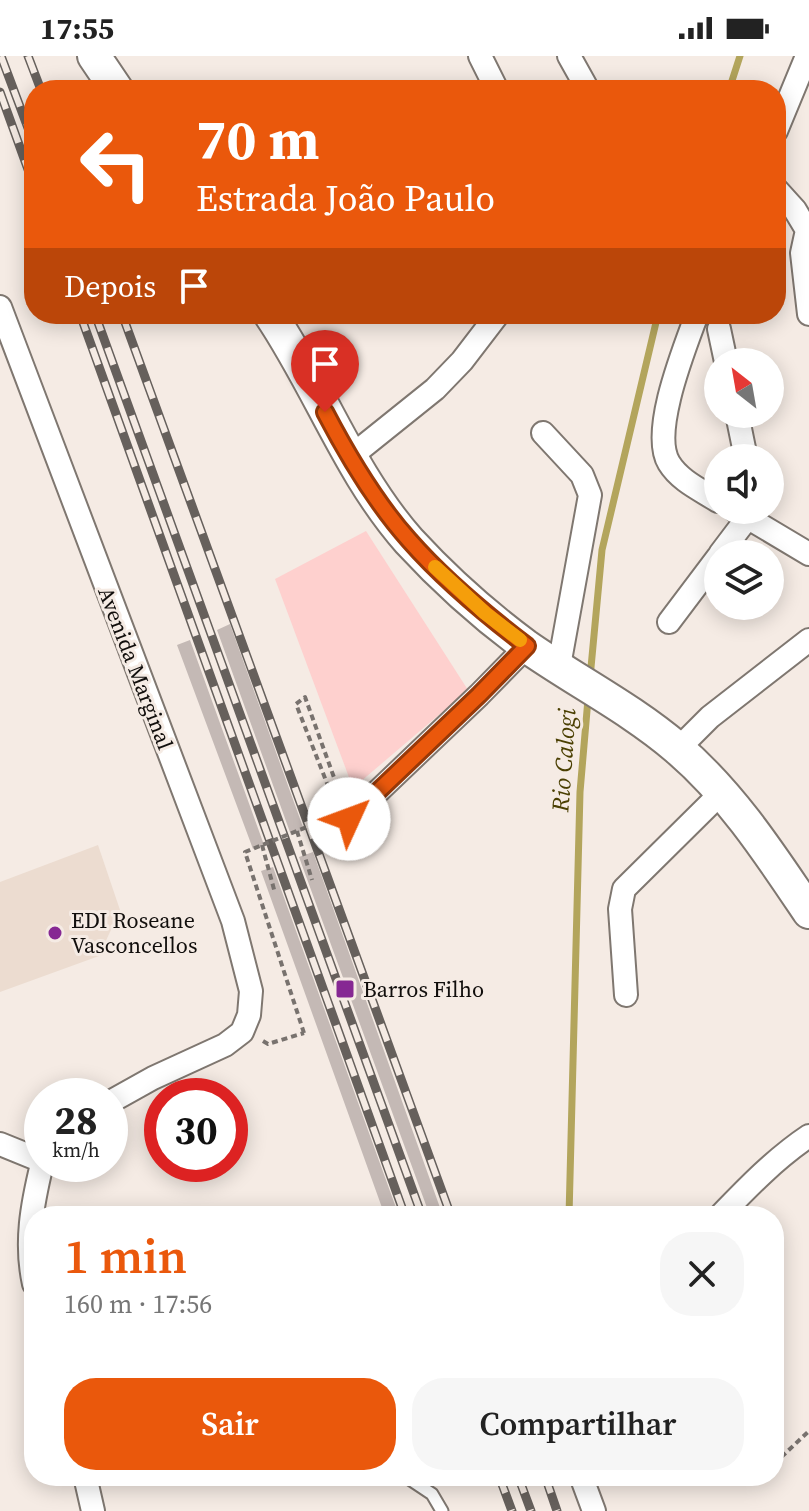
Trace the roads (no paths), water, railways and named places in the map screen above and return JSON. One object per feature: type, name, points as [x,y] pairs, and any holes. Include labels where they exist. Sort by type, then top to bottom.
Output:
[{"type":"main road","points":[[94,56],[110,80]]},
{"type":"main road","points":[[276,324],[349,458],[408,540],[485,613],[527,646],[606,695],[678,749],[755,832],[809,912]]},
{"type":"street","points":[[480,56],[492,80]]},
{"type":"street","points":[[569,56],[582,80]]},
{"type":"street","points":[[786,107],[807,56]]},
{"type":"street","points":[[786,200],[808,230],[802,253],[809,314]]},
{"type":"street","name":"Avenida Marginal","points":[[0,307],[233,921],[251,991],[249,1015],[242,1032],[225,1045],[128,1092]]},
{"type":"street","points":[[349,458],[435,389],[462,361],[490,324]]},
{"type":"street","points":[[693,324],[682,354],[663,428],[663,449],[679,476],[704,492]]},
{"type":"street","points":[[719,329],[723,348]]},
{"type":"street","points":[[543,433],[582,475],[590,495],[566,671]]},
{"type":"street","points":[[763,524],[809,554]]},
{"type":"street","points":[[669,622],[704,576]]},
{"type":"street","points":[[678,749],[710,717],[809,640]]},
{"type":"street","points":[[349,819],[527,646]]},
{"type":"street","points":[[626,995],[620,909],[624,889],[721,793]]},
{"type":"street","points":[[730,1206],[781,1157],[809,1136]]},
{"type":"street","points":[[0,1144],[24,1154]]},
{"type":"street","points":[[34,1206],[38,1182]]},
{"type":"street","points":[[87,1486],[93,1511]]},
{"type":"street","points":[[585,1486],[594,1511]]},
{"type":"lane","points":[[420,1486],[432,1494],[442,1511]]},
{"type":"waterway","name":"Rio Calogi","points":[[732,80],[740,56]]},
{"type":"waterway","name":"Rio Calogi","points":[[590,678],[602,550],[656,324]]},
{"type":"waterway","name":"Rio Calogi","points":[[569,1206],[580,792],[588,699]]},
{"type":"railway","points":[[1,56],[24,117]]},
{"type":"railway","points":[[28,56],[37,80]]},
{"type":"railway","points":[[0,92],[24,158]]},
{"type":"railway","points":[[84,324],[401,1206]]},
{"type":"railway","points":[[99,324],[418,1206]]},
{"type":"railway","points":[[126,324],[447,1206]]},
{"type":"railway","points":[[503,1486],[512,1511]]},
{"type":"railway","points":[[522,1486],[531,1511]]},
{"type":"railway","points":[[548,1486],[557,1511]]},
{"type":"place","name":"EDI Roseane Vasconcellos","points":[[55,933]]},
{"type":"place","name":"Barros Filho","points":[[345,989]]}]
